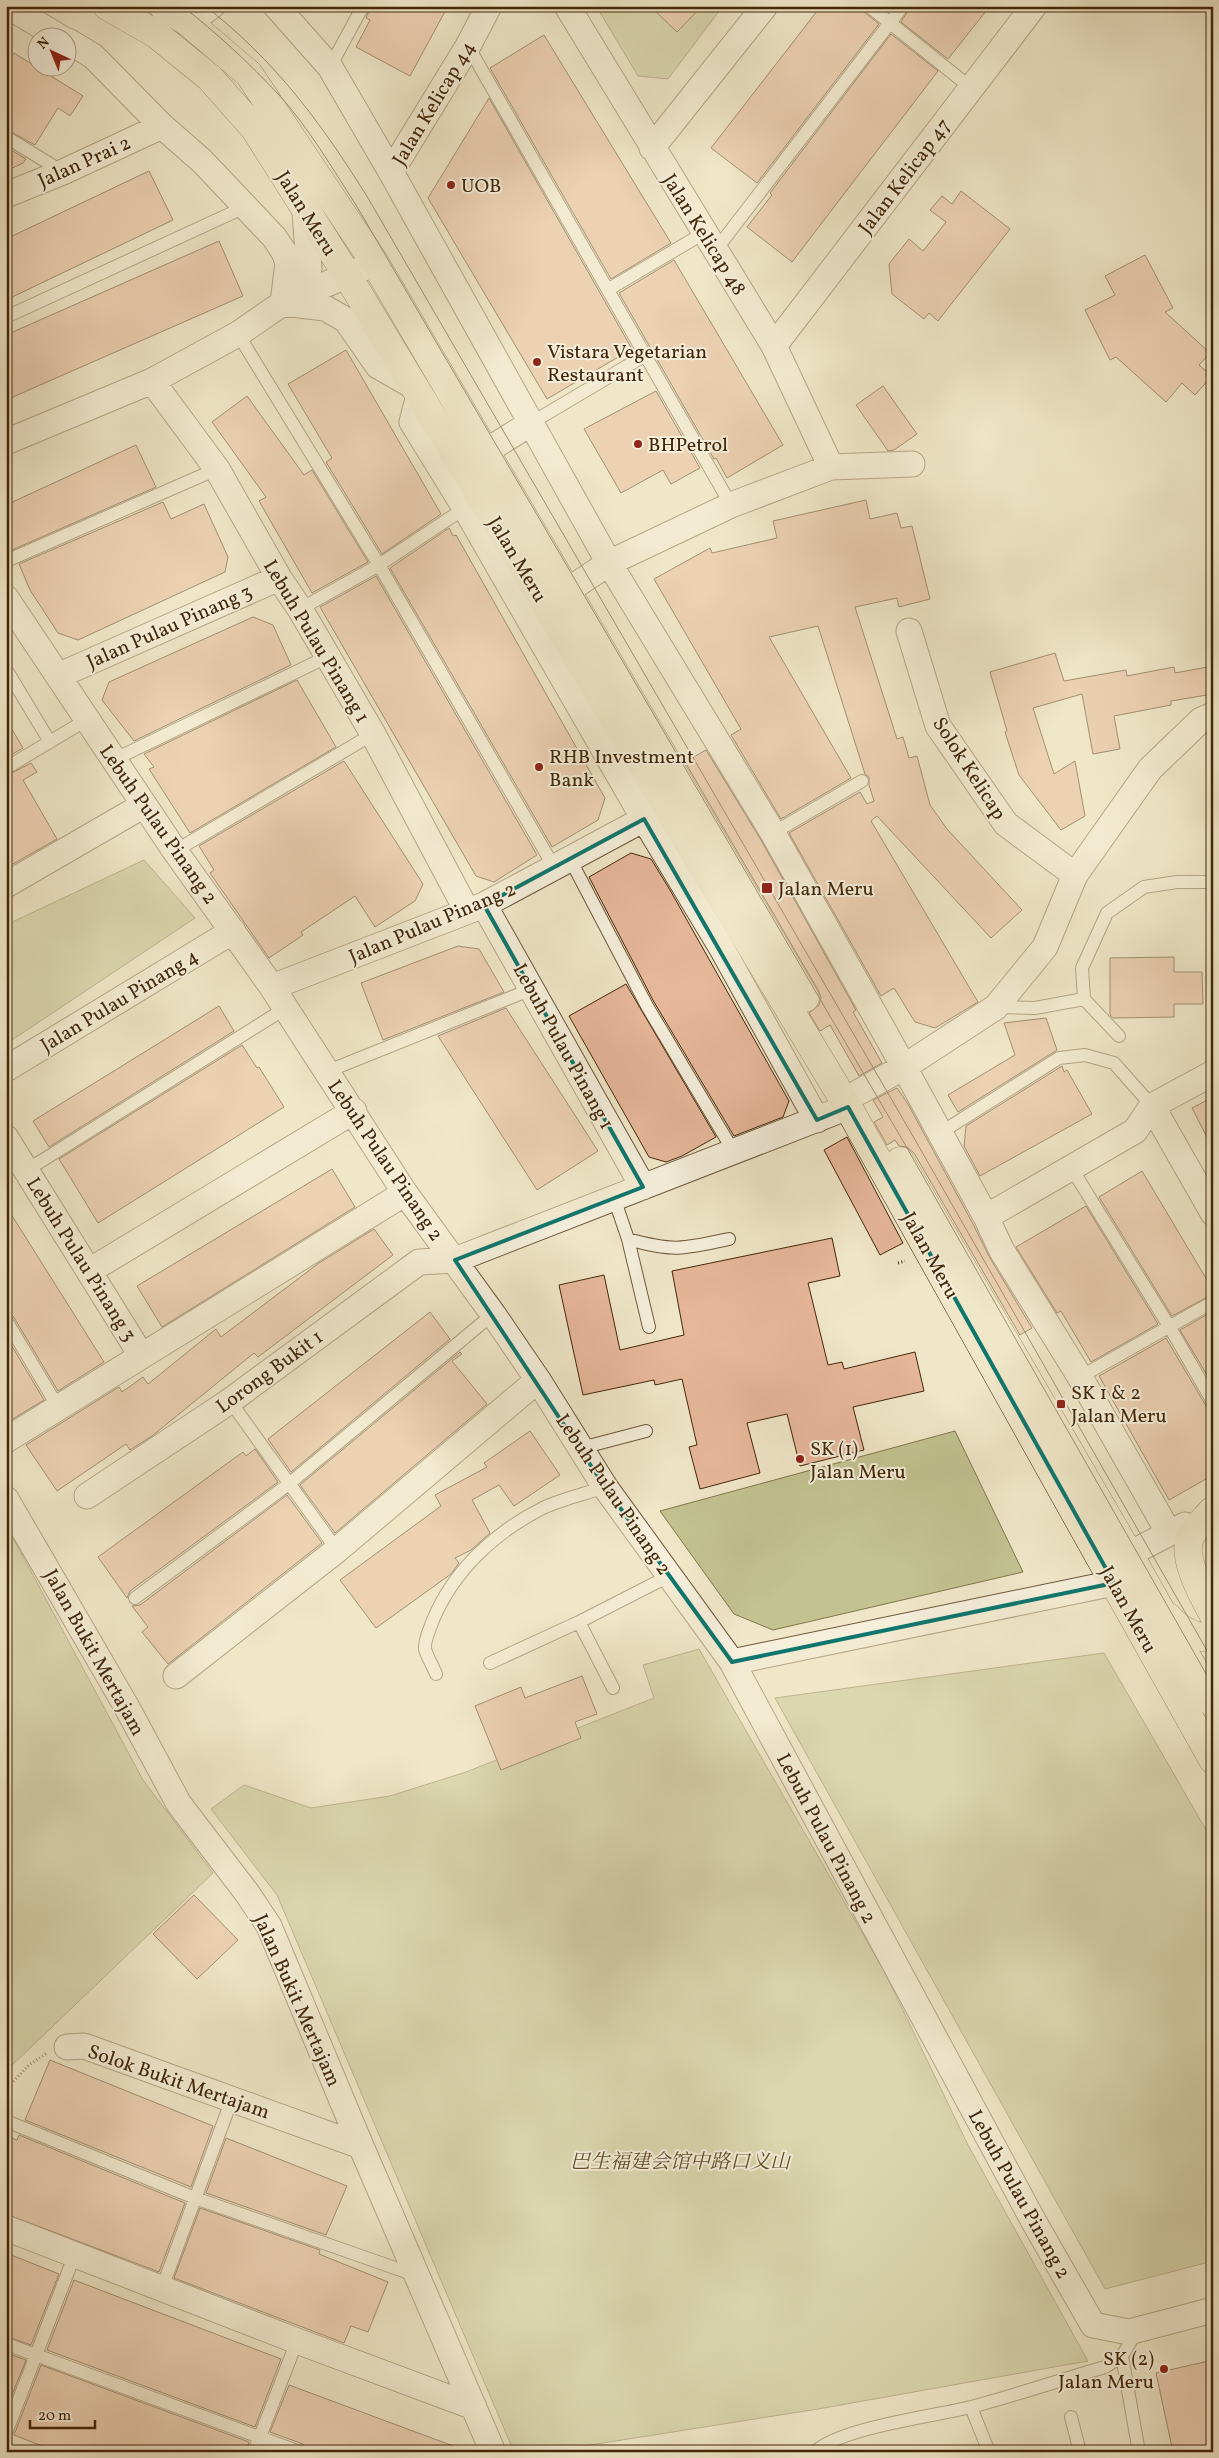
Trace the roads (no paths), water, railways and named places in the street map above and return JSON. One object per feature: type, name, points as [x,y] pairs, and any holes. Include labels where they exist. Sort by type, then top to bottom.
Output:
[{"type":"highway","name":"Jalan Meru","points":[[107,6],[156,34],[210,78],[255,129],[347,275],[416,391],[656,813],[854,1099],[1135,1564],[1213,1702]]},
{"type":"highway","name":"Jalan Meru","points":[[163,6],[189,22],[249,74],[375,263],[567,591],[854,1099],[1110,1575],[1213,1760]]},
{"type":"highway","points":[[1213,1511],[1190,1536],[1189,1556],[1192,1572],[1213,1614]]},
{"type":"highway","points":[[1160,1609],[1179,1629],[1202,1638],[1213,1638]]},
{"type":"street","points":[[8,6],[44,28]]},
{"type":"street","points":[[189,22],[212,6]]},
{"type":"street","points":[[276,6],[330,67],[391,172],[609,563],[773,833],[904,1067],[986,1217],[1002,1251],[1080,1377],[1169,1533]]},
{"type":"street","name":"Jalan Kelicap 44","points":[[391,172],[468,46],[489,6]]},
{"type":"street","name":"Jalan Kelicap 48","points":[[567,6],[774,346],[831,467]]},
{"type":"street","points":[[652,148],[765,6]]},
{"type":"street","name":"Jalan Kelicap 47","points":[[774,346],[1034,6]]},
{"type":"street","points":[[78,48],[93,56],[162,126],[202,162],[274,237],[288,263],[283,304]]},
{"type":"street","name":"Jalan Prai 2","points":[[6,195],[63,172],[162,126]]},
{"type":"street","points":[[283,304],[310,269],[305,211]]},
{"type":"street","points":[[6,442],[152,381],[238,334],[283,304],[375,263]]},
{"type":"street","points":[[283,304],[326,308],[346,320],[378,366],[416,391],[412,422],[656,813],[720,947],[817,1120]]},
{"type":"street","name":"Lebuh Pulau Pinang 1","points":[[152,381],[217,469],[279,578],[300,609],[476,908],[532,989],[643,1187]]},
{"type":"street","points":[[485,452],[531,423]]},
{"type":"street","points":[[567,591],[609,563],[731,505],[831,467],[912,464]]},
{"type":"street","name":"Jalan Pulau Pinang 3","points":[[60,675],[279,578]]},
{"type":"street","name":"Lebuh Pulau Pinang 2","points":[[6,598],[60,675],[113,760],[174,850],[272,987],[354,1111],[404,1193],[493,1314],[538,1380],[605,1487],[732,1662],[1034,2222],[1093,2325],[1129,2332],[1213,2310]]},
{"type":"street","name":"Solok Kelicap","points":[[909,631],[938,726],[1006,824],[1075,875]]},
{"type":"street","name":"Lorong Bukit 1","points":[[87,1496],[230,1401],[419,1262],[454,1260],[817,1120],[854,1099],[996,1007],[1045,947],[1075,875],[1150,769],[1201,720],[1213,715]]},
{"type":"street","points":[[6,885],[144,805]]},
{"type":"street","name":"Jalan Pulau Pinang 2","points":[[272,987],[476,908],[656,813]]},
{"type":"street","name":"Jalan Pulau Pinang 4","points":[[6,1069],[233,931]]},
{"type":"street","points":[[986,1217],[1135,1131],[1152,1106],[1213,1073]]},
{"type":"street","points":[[1152,1106],[1206,1186],[1213,1213]]},
{"type":"street","points":[[89,1271],[354,1111]]},
{"type":"street","name":"Lebuh Pulau Pinang 3","points":[[6,1138],[141,1356]]},
{"type":"street","points":[[6,1440],[404,1193]]},
{"type":"street","points":[[176,1676],[337,1550],[538,1380]]},
{"type":"street","name":"Jalan Bukit Mertajam","points":[[6,1499],[116,1687],[179,1804],[247,1893],[269,1926],[361,2146],[493,2452]]},
{"type":"street","points":[[732,1662],[1110,1575],[1135,1564],[1169,1533],[1213,1511]]},
{"type":"street","name":"Solok Bukit Mertajam","points":[[67,2048],[84,2046],[361,2146]]},
{"type":"street","points":[[6,2228],[297,2341],[474,2407]]},
{"type":"lane","points":[[330,67],[363,6]]},
{"type":"lane","points":[[870,6],[970,88]]},
{"type":"lane","points":[[609,289],[709,242],[903,6]]},
{"type":"lane","points":[[468,46],[609,289],[644,356],[731,505]]},
{"type":"lane","points":[[6,137],[63,172]]},
{"type":"lane","points":[[6,317],[245,207]]},
{"type":"lane","points":[[238,334],[562,863],[734,1152]]},
{"type":"lane","points":[[531,423],[644,356]]},
{"type":"lane","points":[[6,561],[217,469]]},
{"type":"lane","points":[[300,609],[379,565],[465,508]]},
{"type":"lane","points":[[113,760],[327,657]]},
{"type":"lane","points":[[6,668],[50,742]]},
{"type":"lane","points":[[6,768],[88,719]]},
{"type":"lane","points":[[174,850],[373,734]]},
{"type":"lane","points":[[773,833],[862,781]]},
{"type":"lane","points":[[1119,1036],[1084,1000],[1082,968],[1107,913],[1144,887],[1177,882],[1213,882]]},
{"type":"lane","points":[[328,1071],[532,989]]},
{"type":"lane","points":[[996,1007],[1035,1008],[1084,1000]]},
{"type":"lane","points":[[27,1170],[286,1008]]},
{"type":"lane","points":[[940,1133],[1059,1058],[1085,1055],[1114,1064],[1152,1106]]},
{"type":"lane","points":[[1072,1168],[1169,1326],[1213,1402]]},
{"type":"lane","points":[[614,1198],[628,1239],[649,1327]]},
{"type":"lane","points":[[628,1239],[657,1248],[680,1249],[729,1239]]},
{"type":"lane","points":[[1080,1377],[1213,1302]]},
{"type":"lane","points":[[135,1598],[290,1483],[493,1314]]},
{"type":"lane","points":[[6,1320],[58,1407]]},
{"type":"lane","points":[[230,1401],[337,1550]]},
{"type":"lane","points":[[581,1448],[646,1431]]},
{"type":"lane","points":[[436,1674],[425,1649],[427,1635],[443,1596],[459,1575],[494,1539],[516,1524],[545,1507],[605,1487]]},
{"type":"lane","points":[[490,1663],[579,1622],[669,1576]]},
{"type":"lane","points":[[579,1622],[613,1688]]},
{"type":"lane","points":[[162,2288],[232,2099]]},
{"type":"lane","points":[[6,2120],[196,2198],[417,2276]]},
{"type":"lane","points":[[6,2433],[75,2254]]},
{"type":"lane","points":[[815,2452],[830,2441],[853,2433],[971,2407],[1105,2366],[1122,2356],[1131,2342],[1129,2332]]},
{"type":"lane","points":[[254,2452],[297,2341]]},
{"type":"lane","points":[[6,2344],[300,2452]]},
{"type":"lane","points":[[1122,2356],[1139,2452]]},
{"type":"lane","points":[[971,2407],[989,2452]]},
{"type":"lane","points":[[1071,2417],[1080,2452]]},
{"type":"tram line","points":[[182,6],[256,71],[279,95],[310,135],[356,205],[903,1141],[1213,1686]]},
{"type":"tram line","points":[[205,6],[254,48],[296,95],[333,144],[368,198],[914,1138],[1213,1661]]},
{"type":"place","name":"UOB","points":[[451,185]]},
{"type":"place","name":"Vistara Vegetarian Restaurant","points":[[537,362]]},
{"type":"place","name":"BHPetrol","points":[[638,444]]},
{"type":"place","name":"RHB Investment Bank","points":[[539,767]]},
{"type":"place","name":"Jalan Meru","points":[[767,888]]},
{"type":"place","name":"SK 1 & 2 Jalan Meru","points":[[1061,1404]]},
{"type":"place","name":"SK (1) Jalan Meru","points":[[800,1459]]},
{"type":"place","name":"SK (2) Jalan Meru","points":[[1164,2369]]},
{"type":"park label","name":"巴生福建会馆中路口义山","points":[[680,2161]]}]
